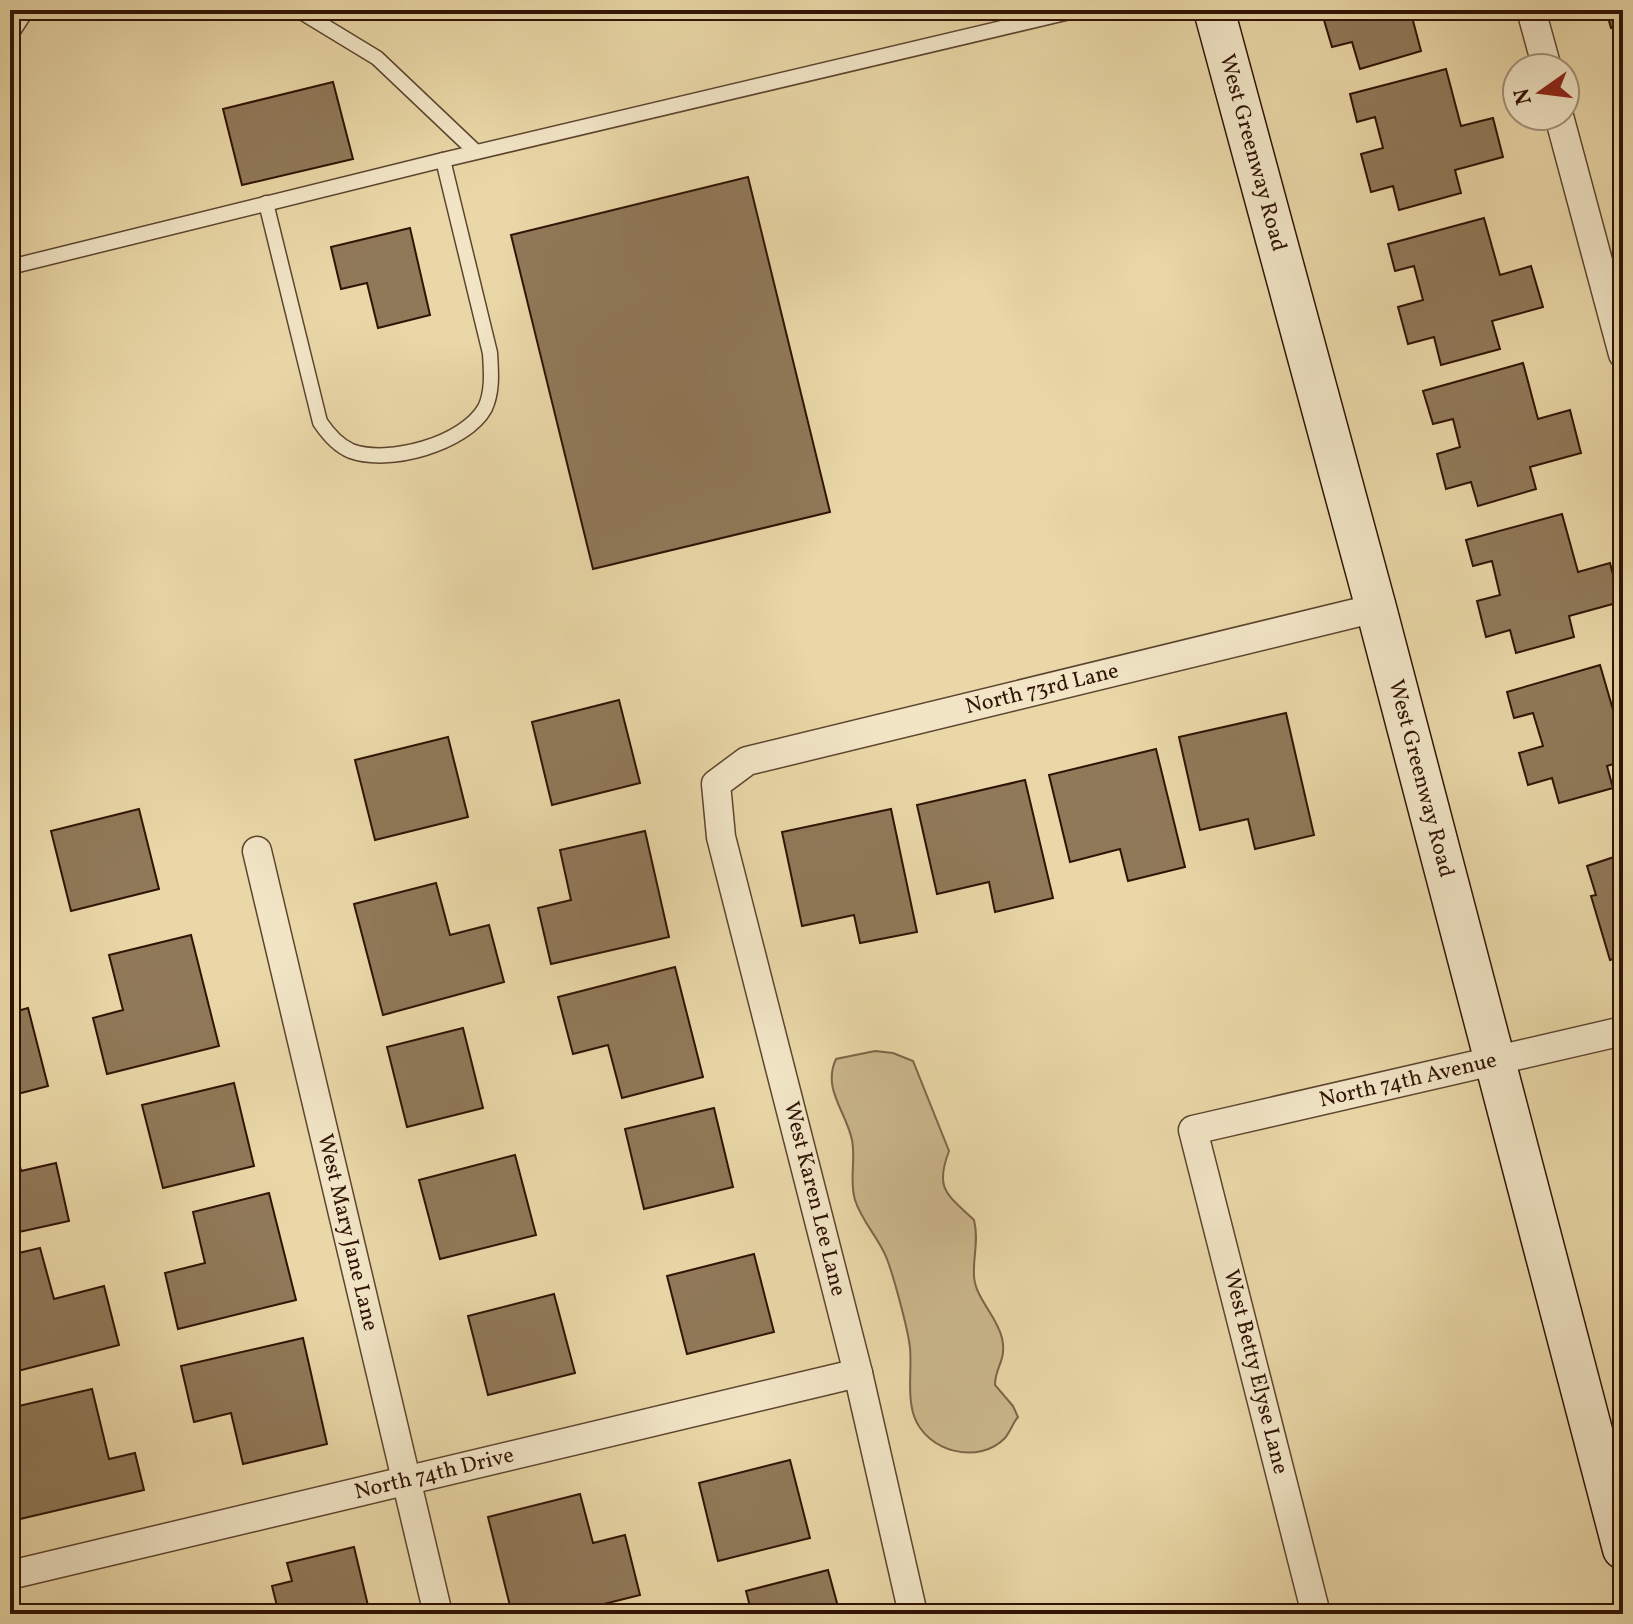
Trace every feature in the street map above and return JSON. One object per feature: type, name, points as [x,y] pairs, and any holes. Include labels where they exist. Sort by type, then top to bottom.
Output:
[{"type":"street","name":"West Greenway Road","points":[[1214,10],[1376,608],[1623,1549]]},
{"type":"street","points":[[1531,10],[1543,52]]},
{"type":"street","points":[[1563,132],[1623,354]]},
{"type":"street","name":"North 73rd Lane","points":[[716,784],[747,761],[1376,608]]},
{"type":"street","name":"West Karen Lee Lane","points":[[716,784],[721,837],[858,1373],[913,1614]]},
{"type":"street","name":"West Mary Jane Lane","points":[[257,851],[438,1614]]},
{"type":"street","name":"North 74th Avenue","points":[[1193,1130],[1623,1031]]},
{"type":"street","name":"West Betty Elyse Lane","points":[[1193,1130],[1316,1614]]},
{"type":"street","name":"North 74th Drive","points":[[10,1575],[858,1373]]},
{"type":"lane","points":[[10,36],[27,10]]},
{"type":"lane","points":[[298,10],[377,58],[476,152]]},
{"type":"lane","points":[[10,267],[476,152],[1078,10]]},
{"type":"lane","points":[[266,203],[320,422],[330,437],[349,450],[372,456],[398,454],[441,443],[468,427],[485,407],[491,383],[490,353],[443,160]]},
{"type":"shaded area","points":[[875,1051],[893,1053],[913,1061],[949,1151],[943,1175],[946,1191],[974,1220],[975,1284],[1002,1338],[1002,1358],[995,1385],[1018,1417],[1005,1438],[994,1447],[981,1451],[954,1451],[929,1438],[920,1428],[912,1408],[910,1348],[897,1290],[884,1251],[855,1200],[852,1140],[833,1090],[832,1070],[836,1059]]},
{"type":"building","points":[[1321,10],[1438,10],[1412,17],[1421,51],[1360,69],[1352,42],[1332,47]]},
{"type":"building","points":[[1606,10],[1623,10],[1623,25],[1611,28]]},
{"type":"building","points":[[1446,69],[1461,126],[1493,118],[1503,157],[1455,170],[1461,193],[1399,210],[1393,186],[1371,192],[1361,154],[1383,148],[1375,117],[1357,122],[1350,94]]},
{"type":"building","points":[[333,82],[353,159],[242,185],[223,109]]},
{"type":"building","points":[[748,177],[830,512],[593,569],[511,235]]},
{"type":"building","points":[[1484,218],[1500,275],[1531,266],[1543,307],[1492,321],[1500,349],[1441,365],[1434,337],[1408,344],[1398,307],[1423,300],[1414,266],[1395,271],[1388,244]]},
{"type":"building","points":[[410,228],[430,315],[378,328],[367,283],[341,289],[331,247]]},
{"type":"building","points":[[1523,363],[1538,419],[1570,410],[1581,453],[1530,467],[1536,489],[1478,506],[1471,482],[1446,489],[1437,454],[1460,447],[1453,419],[1433,424],[1423,391]]},
{"type":"building","points":[[1562,514],[1578,572],[1610,563],[1620,602],[1569,616],[1574,637],[1516,653],[1510,630],[1486,637],[1477,601],[1500,595],[1492,561],[1473,566],[1466,540]]},
{"type":"building","points":[[1600,665],[1616,720],[1623,718],[1623,761],[1607,766],[1613,788],[1559,803],[1552,778],[1528,785],[1519,753],[1543,746],[1533,713],[1514,718],[1507,692]]},
{"type":"building","points":[[619,700],[640,783],[552,805],[532,722]]},
{"type":"building","points":[[1286,713],[1314,835],[1255,849],[1248,819],[1200,830],[1179,737]]},
{"type":"building","points":[[448,737],[468,817],[375,840],[355,760]]},
{"type":"building","points":[[1156,749],[1185,867],[1128,881],[1120,849],[1070,862],[1049,775]]},
{"type":"building","points":[[1025,780],[1053,898],[995,912],[989,882],[937,894],[917,805]]},
{"type":"building","points":[[139,809],[159,889],[71,911],[51,831]]},
{"type":"building","points":[[891,809],[917,932],[860,943],[854,915],[802,926],[782,832]]},
{"type":"building","points":[[645,831],[669,937],[551,964],[538,908],[571,900],[560,850]]},
{"type":"building","points":[[1623,838],[1623,956],[1610,960],[1591,896],[1596,895],[1587,866],[1620,855],[1616,841]]},
{"type":"building","points":[[436,883],[450,935],[489,925],[504,982],[383,1015],[354,904]]},
{"type":"building","points":[[191,935],[219,1046],[107,1074],[93,1018],[123,1010],[109,955]]},
{"type":"building","points":[[675,967],[703,1077],[622,1098],[608,1045],[573,1054],[558,997]]},
{"type":"building","points":[[28,1008],[48,1086],[10,1096],[10,1013]]},
{"type":"building","points":[[463,1028],[483,1108],[407,1127],[387,1047]]},
{"type":"building","points":[[234,1083],[254,1166],[163,1188],[142,1105]]},
{"type":"building","points":[[714,1108],[733,1187],[644,1209],[625,1129]]},
{"type":"building","points":[[10,1121],[21,1171],[56,1163],[69,1221],[10,1234]]},
{"type":"building","points":[[515,1155],[536,1235],[440,1259],[419,1180]]},
{"type":"building","points":[[269,1193],[296,1300],[178,1329],[165,1273],[205,1263],[193,1212]]},
{"type":"building","points":[[40,1248],[54,1299],[104,1286],[119,1345],[10,1373],[10,1255]]},
{"type":"building","points":[[754,1254],[774,1332],[687,1354],[667,1276]]},
{"type":"building","points":[[554,1294],[575,1373],[488,1395],[468,1316]]},
{"type":"building","points":[[303,1338],[327,1444],[243,1464],[231,1413],[194,1422],[181,1366]]},
{"type":"building","points":[[92,1389],[109,1459],[135,1453],[144,1490],[20,1519],[10,1476],[10,1408]]},
{"type":"building","points":[[790,1460],[810,1538],[718,1561],[699,1483]]},
{"type":"building","points":[[580,1494],[593,1543],[625,1535],[640,1595],[564,1614],[512,1614],[488,1517]]},
{"type":"building","points":[[354,1547],[370,1614],[279,1614],[272,1586],[292,1581],[287,1563]]},
{"type":"building","points":[[828,1570],[840,1614],[752,1614],[746,1591]]},
{"type":"building","points":[[123,1604],[125,1614],[80,1614]]}]
